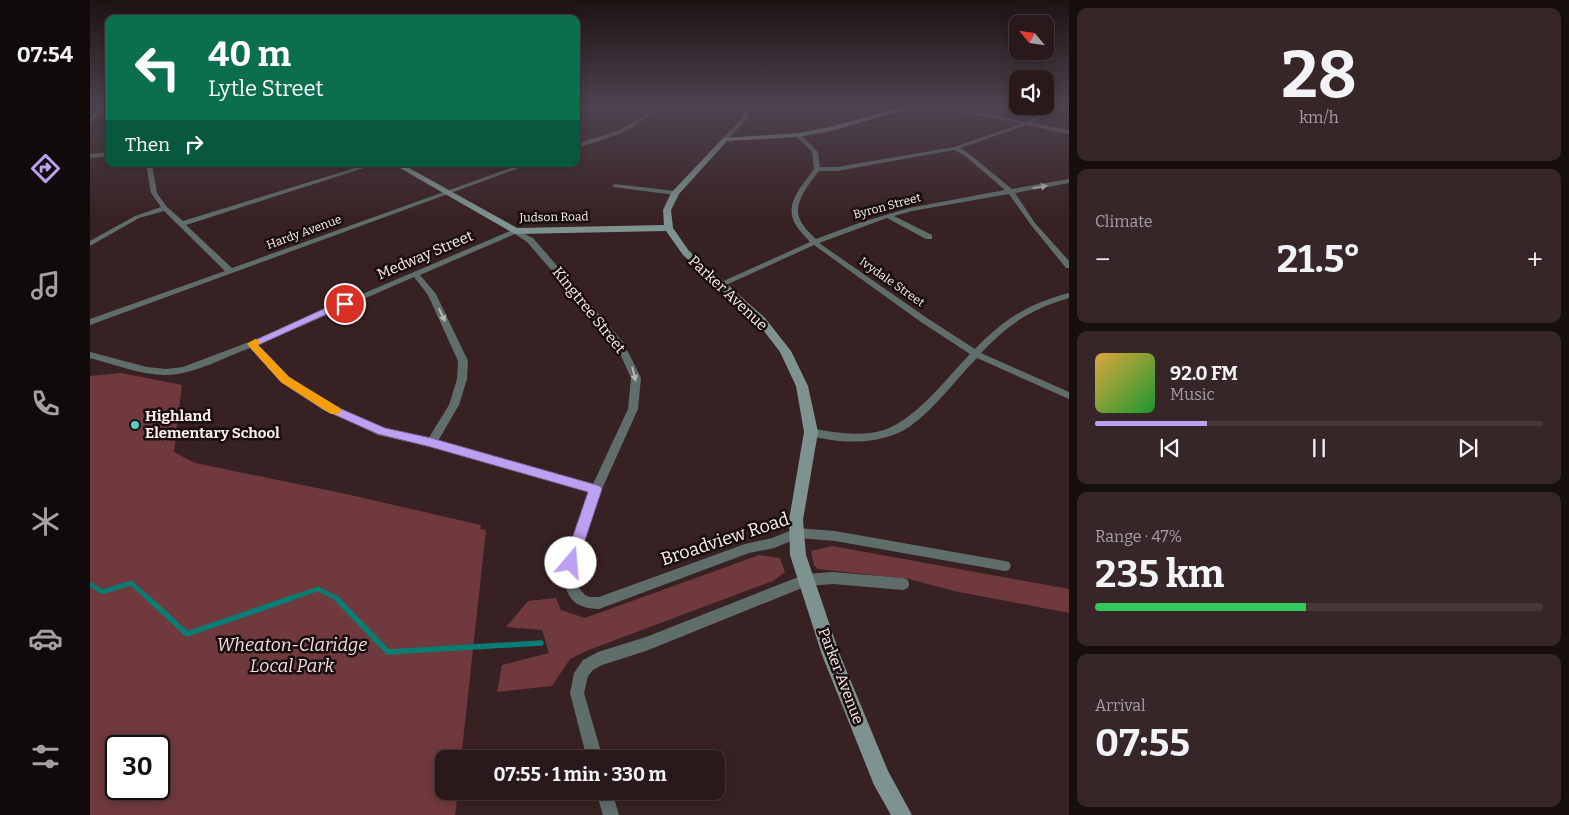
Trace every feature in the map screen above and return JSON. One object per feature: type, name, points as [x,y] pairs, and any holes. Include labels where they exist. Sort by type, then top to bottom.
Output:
[{"type":"street","points":[[669,228],[667,210],[675,193],[721,143]]},
{"type":"street","points":[[806,143],[815,152],[817,169],[881,162],[955,148],[970,143]]},
{"type":"street","points":[[955,148],[966,154],[1011,192],[1033,224],[1069,266]]},
{"type":"street","points":[[90,156],[105,154]]},
{"type":"street","points":[[150,167],[154,193],[165,208],[230,271]]},
{"type":"street","points":[[182,224],[363,167]]},
{"type":"street","name":"Judson Road","points":[[402,167],[515,231],[669,228]]},
{"type":"street","name":"Hardy Avenue","points":[[90,322],[519,167]]},
{"type":"street","name":"Ivydale Street","points":[[817,169],[797,198],[795,216],[802,228],[819,247],[976,354],[1069,396]]},
{"type":"street","name":"Byron Street","points":[[722,284],[814,241],[888,216],[930,206],[1069,181]]},
{"type":"street","points":[[615,186],[675,193]]},
{"type":"street","points":[[90,244],[137,217],[165,208]]},
{"type":"street","points":[[888,216],[929,237]]},
{"type":"street","name":"Parker Avenue","points":[[669,228],[686,253],[761,320],[785,351],[802,386],[811,432],[796,520],[798,555],[838,673],[881,778],[902,815]]},
{"type":"street","name":"Medway Street","points":[[90,355],[147,370],[166,372],[195,367],[416,275],[515,231]]},
{"type":"street","name":"Kingtree Street","points":[[515,231],[530,240],[620,344],[636,378],[634,408],[596,489],[571,563],[572,589],[580,599]]},
{"type":"street","points":[[416,275],[432,294],[463,361],[462,379],[454,405],[431,442]]},
{"type":"street","points":[[811,432],[832,437],[859,438],[880,435],[898,428],[917,415],[1001,329],[1024,312],[1069,295]]},
{"type":"street","points":[[252,344],[285,380],[328,408],[382,432],[431,442],[596,489]]},
{"type":"street","name":"Broadview Road","points":[[580,599],[589,603],[599,603],[749,548],[774,543],[797,533],[835,536],[1005,566]]},
{"type":"street","points":[[593,750],[577,693],[580,673],[598,659],[646,644],[806,580],[833,578],[903,584]]},
{"type":"street","points":[[607,800],[611,815]]},
{"type":"green space","name":"Wheaton-Claridge Local Park","points":[[121,373],[182,385],[174,452],[195,463],[346,494],[481,525],[480,529],[486,530],[462,750],[435,750],[435,800],[457,800],[455,815],[90,815],[90,376]]},
{"type":"green space","points":[[832,546],[1069,589],[1069,613],[954,591],[909,579],[818,569],[814,565],[811,551]]},
{"type":"green space","points":[[759,555],[780,558],[785,572],[773,581],[586,651],[570,659],[552,686],[497,692],[502,665],[549,653],[542,630],[506,627],[528,601],[556,598],[561,610],[585,618]]},
{"type":"waterway","points":[[90,584],[102,592],[131,583],[149,599]]},
{"type":"waterway","points":[[288,599],[318,589],[336,598]]},
{"type":"waterway","points":[[148,598],[187,634],[292,598]]},
{"type":"waterway","points":[[336,598],[388,652],[541,643]]},
{"type":"slow traffic","points":[[255,343],[252,344],[285,380],[335,411]]},
{"type":"place","name":"Highland Elementary School","points":[[135,425]]},
{"type":"route","points":[[345,304],[252,344],[285,380],[328,408],[382,432],[431,442],[596,489],[571,563]]}]
